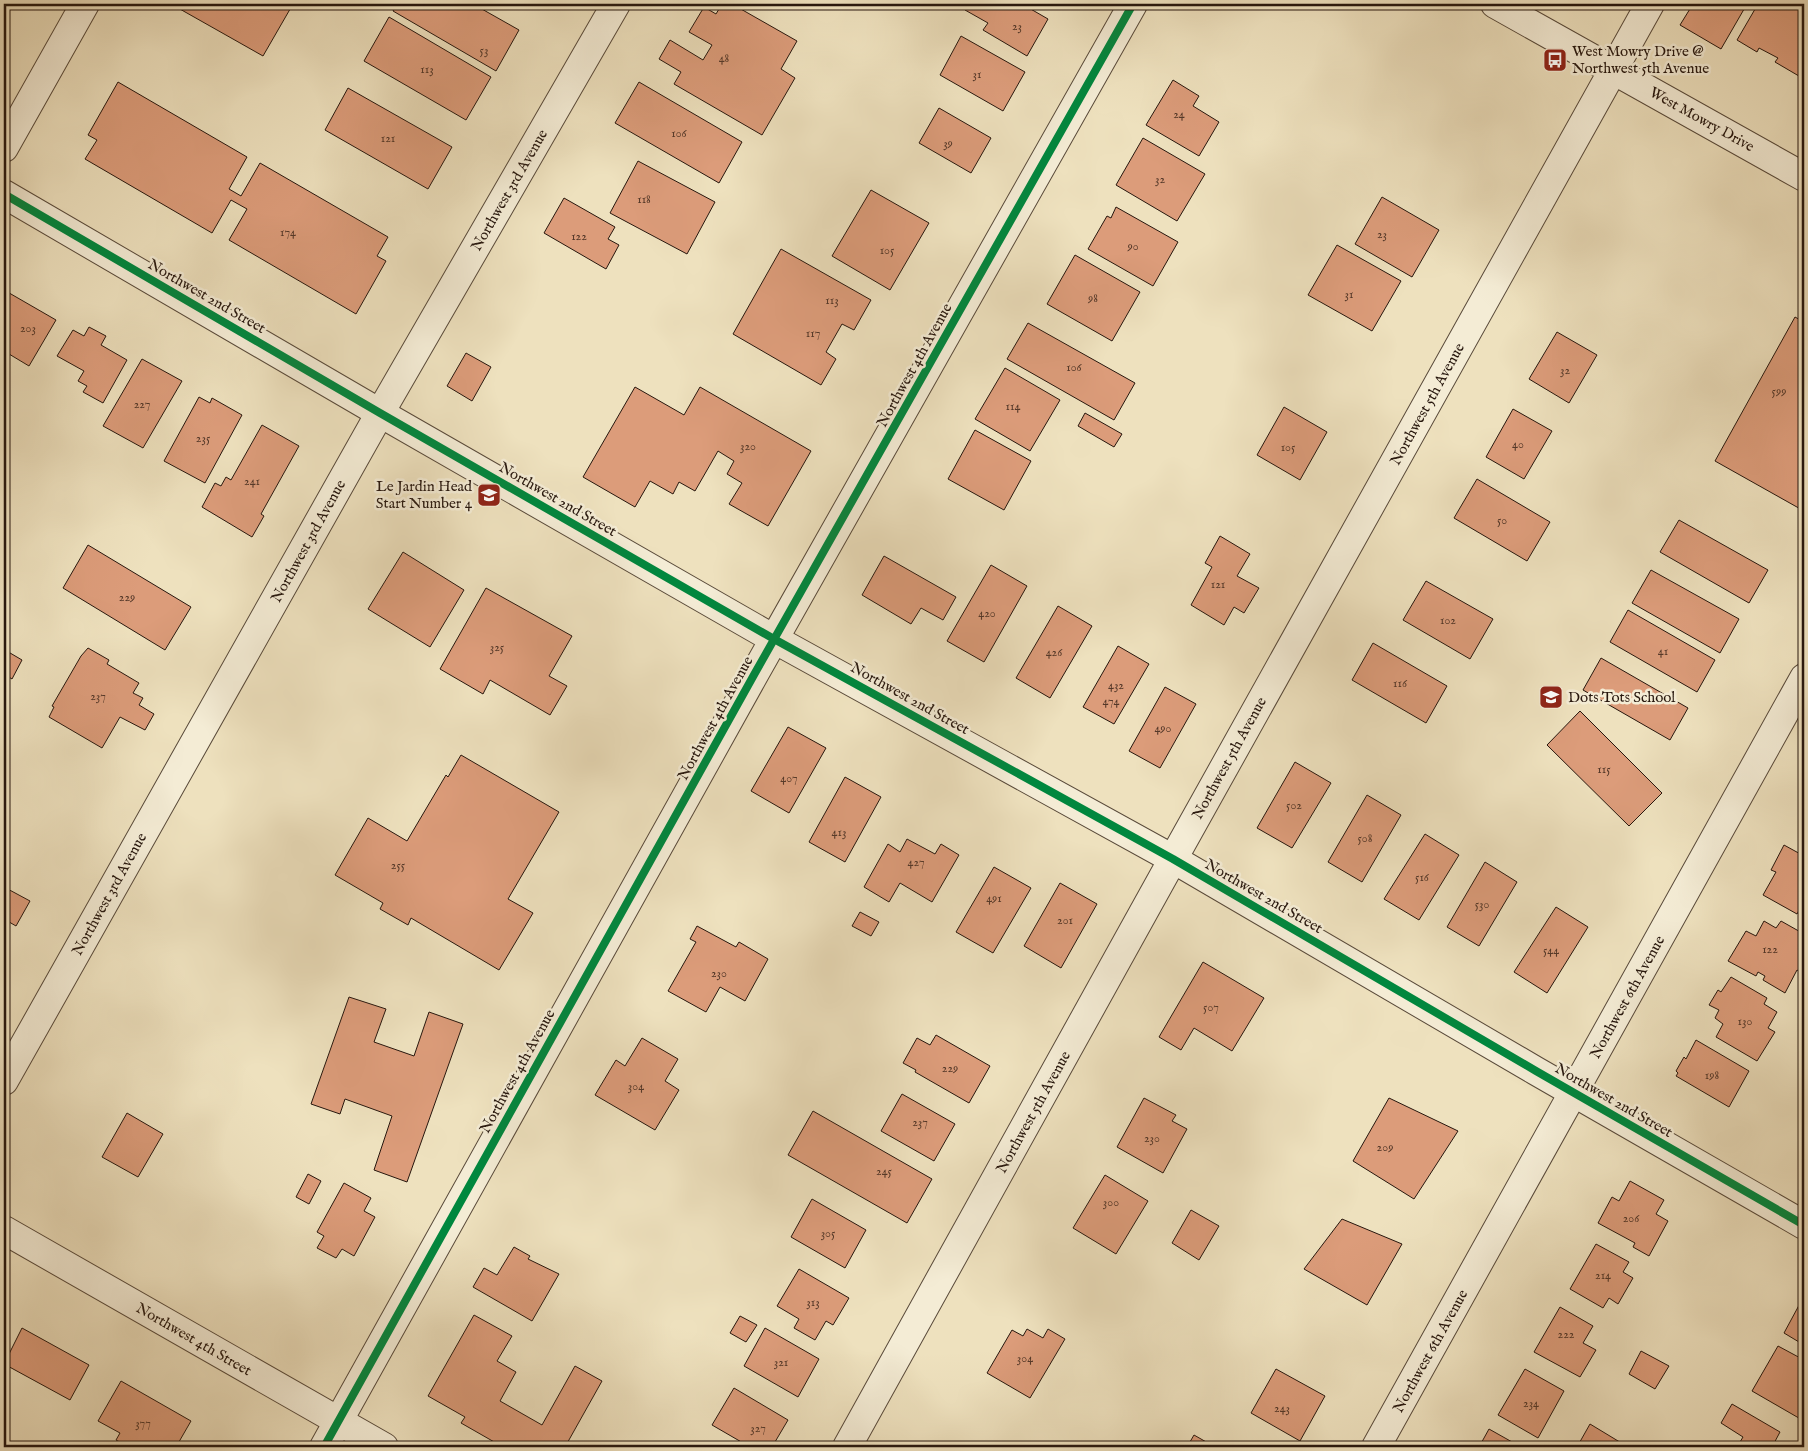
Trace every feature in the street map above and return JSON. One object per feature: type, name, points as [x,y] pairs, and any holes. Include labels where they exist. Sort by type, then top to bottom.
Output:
[{"type":"street","points":[[4,148],[85,4]]},
{"type":"street","name":"Northwest 3rd Avenue","points":[[4,1081],[380,413],[616,4]]},
{"type":"street","name":"Northwest 4th Avenue","points":[[324,1447],[774,639],[1133,4]]},
{"type":"street","name":"West Mowry Drive","points":[[1494,4],[1804,177]]},
{"type":"street","name":"Northwest 5th Avenue","points":[[847,1447],[1650,4]]},
{"type":"street","name":"Northwest 2nd Street","points":[[4,194],[774,639],[1173,859],[1804,1225]]},
{"type":"street","name":"Northwest 6th Avenue","points":[[1376,1447],[1804,678]]},
{"type":"street","name":"Northwest 4th Street","points":[[4,1230],[384,1447]]},
{"type":"building","points":[[4,4],[13,4],[4,19]]},
{"type":"building","points":[[171,4],[293,4],[263,56]]},
{"type":"building","points":[[397,4],[473,4],[519,30],[496,71],[393,11]]},
{"type":"building","points":[[722,4],[732,4],[797,41],[781,69],[795,78],[762,135],[674,84],[681,72],[659,59],[670,40],[703,60],[712,45],[689,32],[704,7],[716,14]]},
{"type":"building","points":[[968,4],[1022,4],[1048,19],[1027,56],[983,30],[988,23],[965,10]]},
{"type":"building","points":[[1693,4],[1747,4],[1721,49],[1680,25]]},
{"type":"building","points":[[1758,4],[1804,4],[1804,79],[1775,62],[1778,58],[1759,48],[1757,52],[1737,40]]},
{"type":"building","points":[[389,17],[491,77],[466,120],[364,61]]},
{"type":"building","points":[[961,36],[1025,72],[1003,111],[940,75]]},
{"type":"building","points":[[1173,80],[1199,96],[1193,106],[1219,122],[1199,156],[1146,125]]},
{"type":"building","points":[[118,82],[247,157],[229,189],[241,196],[260,163],[388,237],[377,256],[386,261],[356,314],[229,240],[247,209],[231,200],[212,233],[85,159],[97,140],[88,135]]},
{"type":"building","points":[[639,82],[742,142],[719,183],[615,123]]},
{"type":"building","points":[[348,88],[452,147],[428,189],[325,130]]},
{"type":"building","points":[[939,108],[991,138],[971,173],[919,143]]},
{"type":"building","points":[[1143,138],[1205,174],[1177,221],[1116,185]]},
{"type":"building","points":[[638,161],[715,202],[687,254],[610,213]]},
{"type":"building","points":[[871,190],[929,223],[890,290],[832,256]]},
{"type":"building","points":[[1382,197],[1439,230],[1412,277],[1355,244]]},
{"type":"building","points":[[564,198],[615,227],[608,239],[619,245],[606,269],[544,233]]},
{"type":"building","points":[[1116,207],[1178,242],[1153,286],[1088,249],[1107,216],[1111,218]]},
{"type":"building","points":[[1337,245],[1401,281],[1372,331],[1308,295]]},
{"type":"building","points":[[781,249],[871,300],[854,330],[842,324],[826,352],[836,359],[821,385],[733,334]]},
{"type":"building","points":[[1075,255],[1140,292],[1112,341],[1047,304]]},
{"type":"building","points":[[4,290],[56,320],[29,366],[4,351],[4,344],[7,338],[4,336]]},
{"type":"building","points":[[1795,317],[1804,322],[1804,511],[1715,461]]},
{"type":"building","points":[[1028,323],[1135,383],[1114,420],[1007,359]]},
{"type":"building","points":[[89,327],[106,336],[101,345],[127,360],[103,403],[83,392],[87,386],[78,381],[84,371],[57,356],[73,330],[84,336]]},
{"type":"building","points":[[1557,332],[1597,355],[1569,403],[1529,379]]},
{"type":"building","points":[[466,353],[491,367],[472,401],[447,386]]},
{"type":"building","points":[[142,359],[182,381],[143,448],[103,426]]},
{"type":"building","points":[[1005,368],[1060,400],[1030,451],[975,419]]},
{"type":"building","points":[[635,387],[684,415],[700,387],[811,451],[768,526],[729,504],[742,483],[727,474],[734,461],[718,451],[695,491],[679,482],[673,494],[650,481],[635,507],[583,477]]},
{"type":"building","points":[[199,397],[210,403],[212,398],[242,415],[205,483],[164,461]]},
{"type":"building","points":[[1284,407],[1327,432],[1300,480],[1257,455]]},
{"type":"building","points":[[1513,409],[1552,431],[1524,479],[1486,457]]},
{"type":"building","points":[[1085,413],[1122,434],[1114,447],[1078,426]]},
{"type":"building","points":[[262,425],[299,446],[261,514],[264,516],[252,537],[202,507],[215,483],[221,486],[226,477],[231,480]]},
{"type":"building","points":[[975,430],[1031,461],[1004,510],[948,479]]},
{"type":"building","points":[[1477,479],[1550,522],[1527,561],[1454,518]]},
{"type":"building","points":[[1679,520],[1768,570],[1749,603],[1660,552]]},
{"type":"building","points":[[1220,536],[1250,554],[1237,576],[1259,588],[1244,613],[1234,607],[1224,625],[1191,605],[1212,567],[1205,563]]},
{"type":"building","points":[[88,545],[191,607],[165,650],[63,588]]},
{"type":"building","points":[[403,552],[464,590],[430,647],[368,609]]},
{"type":"building","points":[[884,556],[956,597],[943,620],[921,608],[911,624],[862,595]]},
{"type":"building","points":[[991,565],[1027,586],[984,662],[947,641]]},
{"type":"building","points":[[1651,570],[1739,619],[1720,653],[1632,603]]},
{"type":"building","points":[[1426,581],[1493,619],[1470,659],[1403,620]]},
{"type":"building","points":[[486,588],[572,636],[549,676],[567,686],[550,715],[490,680],[483,694],[440,669]]},
{"type":"building","points":[[1058,606],[1092,626],[1050,698],[1016,678]]},
{"type":"building","points":[[1628,610],[1715,660],[1697,692],[1610,642]]},
{"type":"building","points":[[1373,643],[1447,686],[1426,723],[1352,680]]},
{"type":"building","points":[[1118,646],[1149,664],[1114,724],[1083,707]]},
{"type":"building","points":[[88,648],[109,660],[107,664],[139,683],[133,693],[143,698],[139,705],[154,714],[145,730],[120,717],[102,748],[49,717],[54,707],[52,706],[81,656]]},
{"type":"building","points":[[5,650],[22,660],[12,679],[4,674]]},
{"type":"building","points":[[1601,658],[1688,708],[1670,740],[1583,690]]},
{"type":"building","points":[[1165,687],[1196,704],[1160,768],[1129,751]]},
{"type":"building","points":[[1580,711],[1662,793],[1629,826],[1547,745]]},
{"type":"building","points":[[788,727],[826,748],[789,813],[751,791]]},
{"type":"building","points":[[461,755],[559,812],[508,899],[533,913],[499,970],[411,918],[408,925],[380,909],[383,903],[335,875],[368,818],[407,841],[446,775],[448,777]]},
{"type":"building","points":[[1295,762],[1331,783],[1292,848],[1257,828]]},
{"type":"building","points":[[845,777],[881,797],[845,862],[809,842]]},
{"type":"building","points":[[1367,795],[1401,815],[1362,882],[1328,862]]},
{"type":"building","points":[[1425,834],[1459,855],[1419,920],[1384,899]]},
{"type":"building","points":[[907,839],[935,854],[941,844],[959,855],[932,902],[900,883],[889,902],[864,887],[888,844],[900,852]]},
{"type":"building","points":[[1784,845],[1804,856],[1804,901],[1797,914],[1763,895],[1776,872],[1771,870]]},
{"type":"building","points":[[1485,862],[1517,882],[1479,946],[1447,927]]},
{"type":"building","points":[[994,867],[1031,888],[993,953],[956,932]]},
{"type":"building","points":[[1060,883],[1097,904],[1061,968],[1024,946]]},
{"type":"building","points":[[4,887],[30,901],[16,926],[4,919]]},
{"type":"building","points":[[1556,907],[1588,927],[1547,993],[1514,972]]},
{"type":"building","points":[[860,912],[879,922],[871,936],[852,926]]},
{"type":"building","points":[[1764,921],[1776,928],[1781,921],[1804,934],[1804,974],[1797,970],[1785,993],[1763,980],[1765,976],[1758,972],[1756,976],[1728,961],[1746,931],[1756,936]]},
{"type":"building","points":[[697,926],[736,947],[739,942],[768,959],[745,1001],[720,987],[706,1012],[668,991],[696,942],[690,939]]},
{"type":"building","points":[[1203,962],[1264,998],[1232,1051],[1194,1028],[1181,1050],[1159,1037]]},
{"type":"building","points":[[1731,977],[1767,998],[1764,1004],[1777,1012],[1768,1028],[1775,1032],[1757,1061],[1716,1037],[1723,1024],[1715,1018],[1719,1010],[1709,1005],[1718,990],[1721,992]]},
{"type":"building","points":[[349,997],[386,1009],[374,1042],[414,1056],[429,1012],[463,1024],[407,1182],[374,1170],[392,1116],[345,1099],[340,1114],[311,1104]]},
{"type":"building","points":[[936,1035],[990,1066],[969,1103],[903,1063],[917,1038],[930,1045]]},
{"type":"building","points":[[642,1038],[678,1059],[665,1081],[679,1090],[655,1130],[595,1095],[616,1060],[625,1066]]},
{"type":"building","points":[[1696,1040],[1749,1071],[1729,1107],[1676,1076],[1678,1073],[1676,1071],[1684,1057],[1686,1059]]},
{"type":"building","points":[[902,1094],[955,1124],[934,1161],[881,1131]]},
{"type":"building","points":[[1144,1098],[1176,1115],[1172,1121],[1187,1129],[1163,1173],[1117,1147]]},
{"type":"building","points":[[1389,1098],[1458,1131],[1414,1199],[1353,1161]]},
{"type":"building","points":[[813,1111],[932,1179],[907,1223],[788,1155]]},
{"type":"building","points":[[127,1113],[163,1134],[138,1177],[102,1157]]},
{"type":"building","points":[[308,1174],[321,1181],[309,1204],[296,1197]]},
{"type":"building","points":[[1105,1175],[1148,1201],[1116,1254],[1073,1228]]},
{"type":"building","points":[[1630,1181],[1664,1200],[1656,1214],[1668,1221],[1649,1256],[1633,1247],[1635,1243],[1598,1223],[1612,1197],[1619,1201]]},
{"type":"building","points":[[344,1183],[371,1198],[364,1211],[375,1217],[354,1256],[342,1249],[336,1258],[317,1248],[324,1236],[317,1232]]},
{"type":"building","points":[[812,1199],[866,1230],[845,1268],[791,1237]]},
{"type":"building","points":[[1191,1210],[1219,1226],[1199,1260],[1172,1243]]},
{"type":"building","points":[[1342,1219],[1402,1244],[1367,1305],[1304,1269]]},
{"type":"building","points":[[1596,1244],[1629,1262],[1623,1272],[1633,1278],[1618,1304],[1609,1298],[1603,1308],[1570,1289]]},
{"type":"building","points":[[514,1247],[530,1256],[528,1259],[559,1274],[532,1321],[473,1287],[484,1268],[497,1275]]},
{"type":"building","points":[[799,1269],[849,1298],[833,1325],[826,1321],[815,1340],[794,1328],[799,1319],[777,1306]]},
{"type":"building","points":[[1804,1296],[1804,1345],[1784,1333]]},
{"type":"building","points":[[1560,1307],[1593,1326],[1583,1343],[1596,1350],[1580,1377],[1534,1352]]},
{"type":"building","points":[[474,1315],[512,1336],[497,1361],[516,1372],[500,1401],[542,1425],[575,1366],[602,1381],[565,1447],[503,1447],[461,1423],[465,1417],[428,1396]]},
{"type":"building","points":[[740,1316],[757,1325],[746,1342],[730,1333]]},
{"type":"building","points":[[22,1328],[89,1365],[70,1400],[4,1364]]},
{"type":"building","points":[[765,1328],[819,1359],[798,1397],[744,1366]]},
{"type":"building","points":[[1027,1329],[1043,1338],[1048,1329],[1065,1339],[1030,1398],[987,1373],[1012,1330],[1023,1336]]},
{"type":"building","points":[[1778,1346],[1804,1360],[1804,1421],[1752,1391]]},
{"type":"building","points":[[1641,1351],[1669,1366],[1655,1389],[1629,1374]]},
{"type":"building","points":[[1276,1369],[1325,1396],[1300,1441],[1251,1413]]},
{"type":"building","points":[[1525,1369],[1564,1391],[1538,1438],[1498,1415]]},
{"type":"building","points":[[121,1381],[191,1421],[176,1447],[129,1447],[116,1440],[120,1433],[98,1421]]},
{"type":"building","points":[[734,1388],[788,1420],[772,1447],[750,1447],[712,1425]]},
{"type":"building","points":[[1732,1404],[1780,1432],[1772,1447],[1737,1447],[1743,1437],[1721,1423]]},
{"type":"building","points":[[1590,1424],[1628,1447],[1577,1447]]},
{"type":"building","points":[[1489,1429],[1521,1447],[1479,1447]]},
{"type":"building","points":[[1194,1435],[1215,1447],[1187,1447]]},
{"type":"cycle path","points":[[324,1447],[755,673],[1133,4]]},
{"type":"cycle path","points":[[4,194],[774,639],[1173,859],[1804,1225]]},
{"type":"place","name":"West Mowry Drive @ Northwest 5th Avenue","points":[[1555,60]]},
{"type":"place","name":"Le Jardin Head Start Number 4","points":[[489,495]]},
{"type":"place","name":"Dots Tots School","points":[[1551,697]]}]
